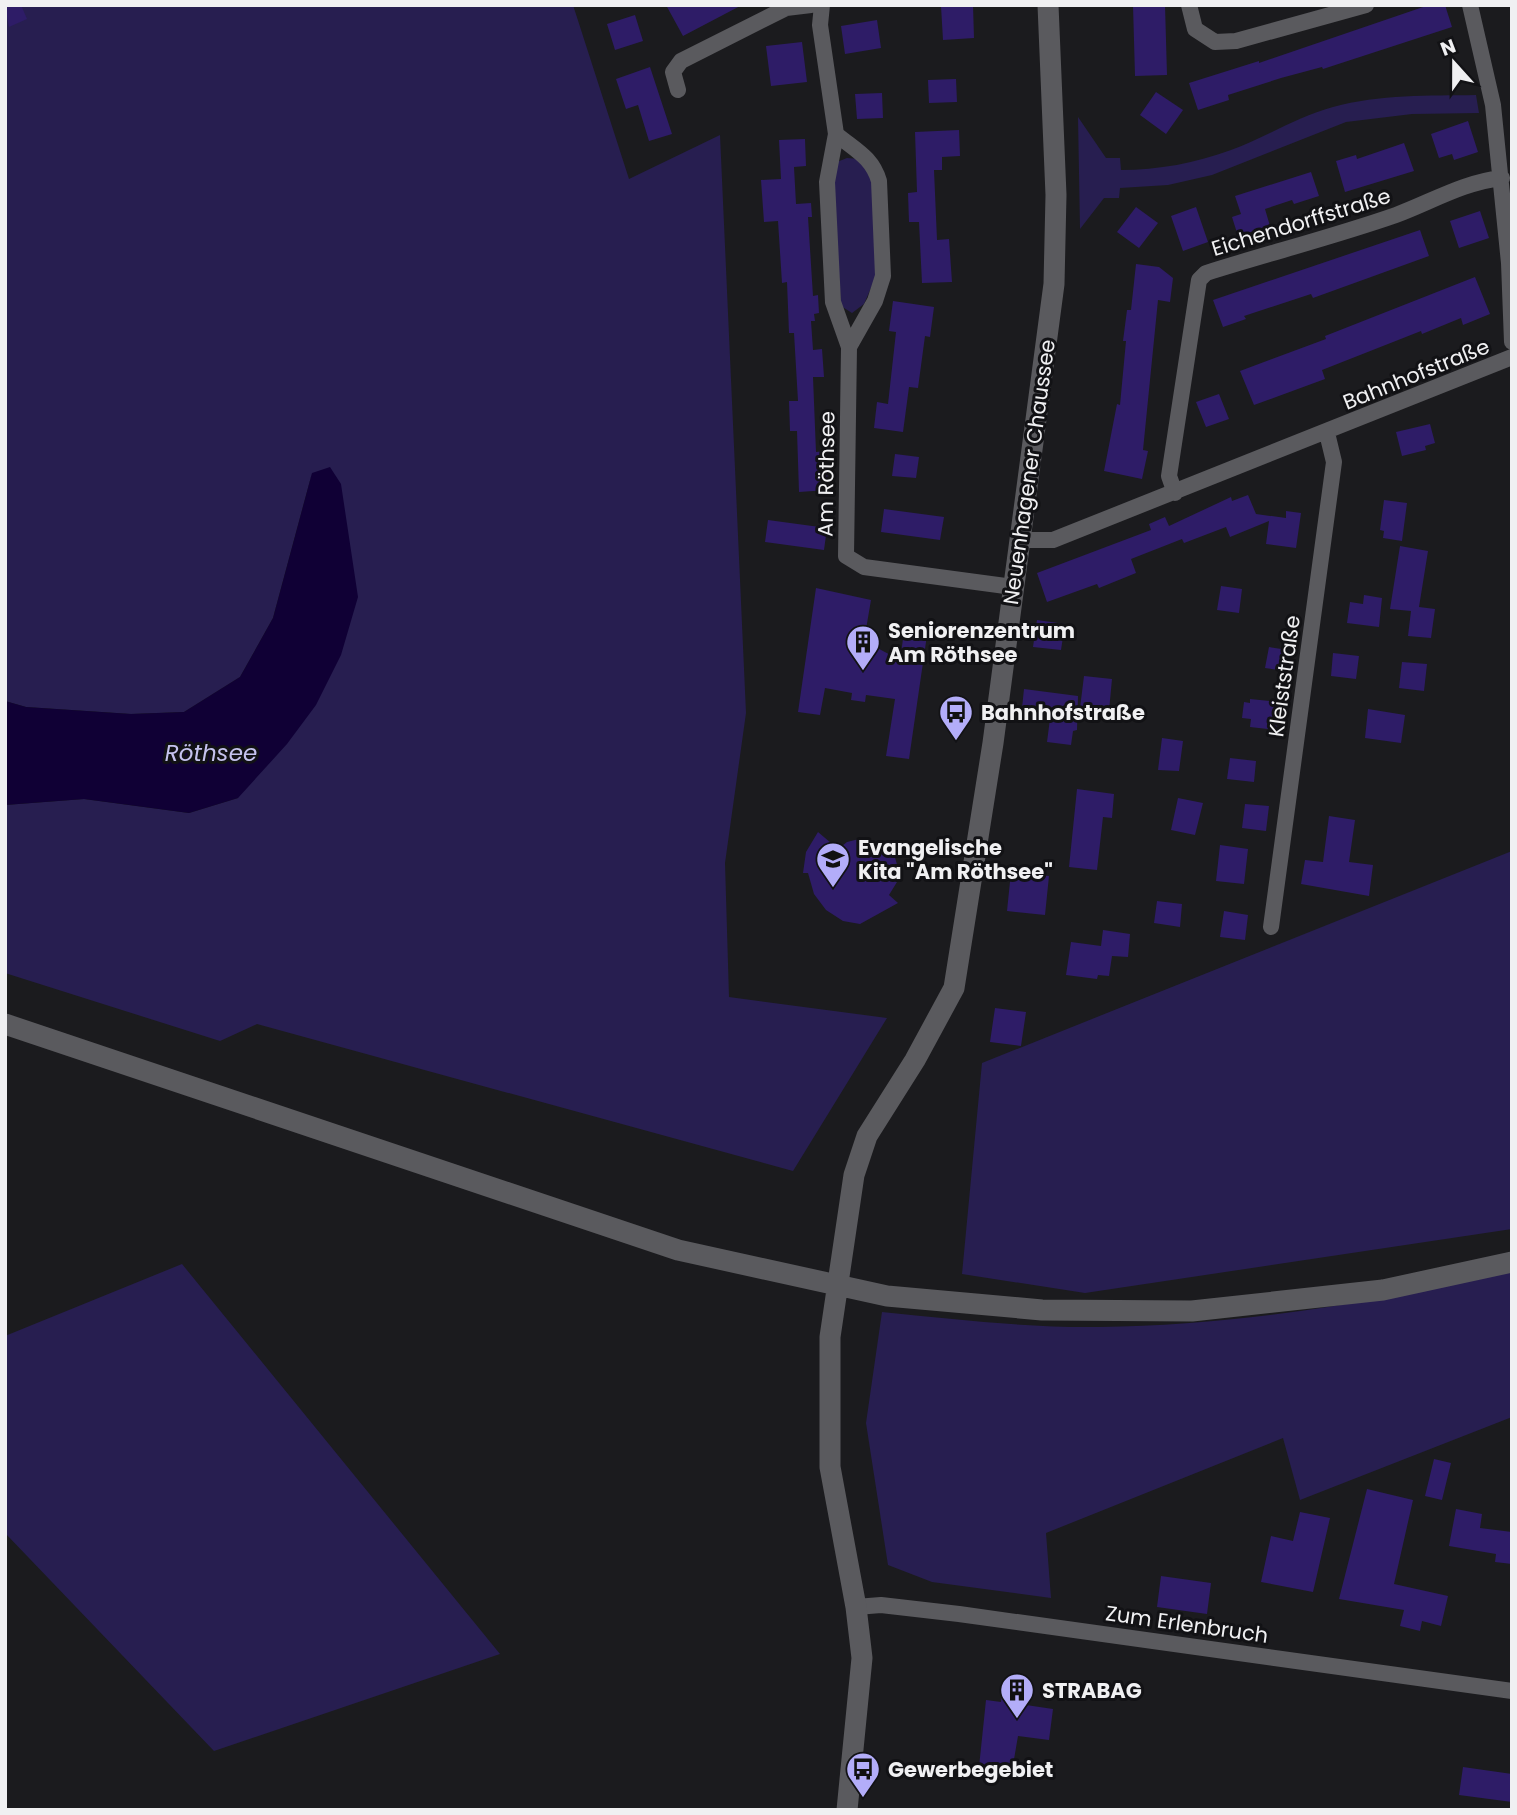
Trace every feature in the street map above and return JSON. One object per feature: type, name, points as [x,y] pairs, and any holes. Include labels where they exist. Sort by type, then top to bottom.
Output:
[{"type":"street","points":[[678,90],[673,72],[681,61],[786,8],[811,5]]},
{"type":"street","name":"Am Röthsee","points":[[822,5],[820,25],[836,134],[827,182],[832,302],[849,347],[846,556],[863,567],[1013,587]]},
{"type":"street","name":"Neuenhagener Chaussee","points":[[847,1810],[862,1658],[856,1606],[830,1467],[830,1338],[854,1175],[867,1136],[936,1024],[954,988],[973,886],[1054,284],[1056,243],[1048,5]]},
{"type":"street","points":[[1189,5],[1195,29],[1214,42],[1236,41],[1366,5]]},
{"type":"street","points":[[1470,5],[1493,105],[1510,262],[1512,342]]},
{"type":"street","name":"Am Röthsee","points":[[836,134],[865,155],[875,166],[879,181],[883,276],[874,301],[849,347]]},
{"type":"street","name":"Eichendorffstraße","points":[[1175,493],[1169,476],[1199,280],[1206,274],[1294,249],[1399,214],[1440,195],[1502,178]]},
{"type":"street","name":"Bahnhofstraße","points":[[1021,540],[1053,540],[1512,357]]},
{"type":"street","name":"Kleiststraße","points":[[1271,927],[1334,462],[1326,432]]},
{"type":"street","points":[[5,1024],[678,1250],[887,1296],[1042,1310],[1192,1311],[1383,1290],[1512,1262]]},
{"type":"street","name":"Zum Erlenbruch","points":[[856,1606],[881,1605],[959,1614],[1512,1691]]},
{"type":"shaded area","points":[[5,5],[573,5],[629,179],[720,135],[746,713],[725,863],[729,997],[887,1018],[793,1171],[257,1024],[220,1041],[5,973],[5,805],[84,799],[189,813],[238,798],[312,473],[273,618],[240,677],[184,712],[131,714],[26,707],[5,701]]},
{"type":"shaded area","points":[[1476,95],[1479,113],[1412,114],[1346,122],[1212,175],[1168,185],[1120,188],[1119,198],[1104,198],[1080,229],[1078,117],[1106,158],[1120,158],[1121,170],[1135,170],[1177,165],[1218,155],[1307,116],[1351,103],[1404,96]]},
{"type":"shaded area","points":[[847,158],[861,159],[873,178],[877,274],[864,304],[852,313],[841,306],[833,184],[837,162]]},
{"type":"shaded area","points":[[1512,851],[1512,1229],[1085,1293],[962,1274],[982,1063]]},
{"type":"shaded area","points":[[182,1264],[500,1654],[214,1751],[5,1533],[5,1336]]},
{"type":"shaded area","points":[[1512,1272],[1512,1417],[1300,1500],[1283,1438],[1046,1533],[1051,1598],[932,1582],[888,1565],[866,1423],[882,1312],[1045,1326],[1100,1327],[1204,1322],[1359,1302]]},
{"type":"water","name":"Röthsee","points":[[330,467],[341,484],[358,597],[341,655],[316,705],[287,744],[238,798],[189,813],[84,799],[5,805],[5,701],[26,707],[131,714],[184,712],[240,677],[273,618],[312,473]]},
{"type":"building","points":[[21,5],[27,19],[9,27],[5,8]]},
{"type":"building","points":[[666,5],[742,5],[683,36]]},
{"type":"building","points":[[973,5],[974,38],[943,40],[941,6]]},
{"type":"building","points":[[1133,5],[1165,5],[1167,75],[1135,76]]},
{"type":"building","points":[[1429,5],[1445,5],[1452,27],[1323,69],[1322,67],[1281,78],[1228,95],[1229,100],[1198,110],[1189,83],[1259,63]]},
{"type":"building","points":[[635,15],[643,41],[615,50],[607,24]]},
{"type":"building","points":[[877,20],[881,48],[845,54],[841,26]]},
{"type":"building","points":[[802,42],[807,82],[771,86],[766,46]]},
{"type":"building","points":[[650,67],[672,134],[649,141],[638,105],[626,109],[616,79]]},
{"type":"building","points":[[956,79],[957,102],[929,103],[928,80]]},
{"type":"building","points":[[1156,92],[1183,110],[1166,134],[1140,115]]},
{"type":"building","points":[[882,93],[883,118],[857,119],[855,94]]},
{"type":"building","points":[[1468,121],[1478,152],[1454,160],[1452,154],[1439,158],[1431,134]]},
{"type":"building","points":[[959,130],[960,156],[942,157],[942,170],[934,170],[937,240],[949,239],[952,282],[922,283],[919,222],[909,222],[908,193],[917,192],[915,132]]},
{"type":"building","points":[[805,139],[806,166],[794,167],[796,204],[811,203],[812,217],[808,217],[813,296],[818,295],[819,313],[814,314],[815,321],[811,321],[813,350],[822,349],[824,377],[813,377],[816,452],[826,451],[828,490],[799,492],[797,431],[790,431],[789,401],[798,401],[794,333],[789,333],[787,282],[782,283],[778,221],[764,222],[761,180],[781,179],[779,140]]},
{"type":"building","points":[[1404,143],[1414,171],[1345,192],[1336,161],[1356,155],[1357,159]]},
{"type":"building","points":[[1311,172],[1319,196],[1294,204],[1292,200],[1265,209],[1270,226],[1238,236],[1232,217],[1241,214],[1235,196]]},
{"type":"building","points":[[1136,207],[1158,223],[1139,248],[1117,232]]},
{"type":"building","points":[[1196,207],[1208,242],[1183,251],[1171,216]]},
{"type":"building","points":[[1480,211],[1489,238],[1459,248],[1450,221]]},
{"type":"building","points":[[1420,230],[1429,256],[1313,298],[1311,294],[1244,316],[1246,319],[1223,327],[1213,300]]},
{"type":"building","points":[[1136,264],[1159,267],[1173,278],[1170,302],[1158,300],[1143,450],[1148,451],[1142,479],[1104,471],[1117,404],[1120,405],[1126,341],[1123,341],[1127,310],[1131,310]]},
{"type":"building","points":[[1475,277],[1490,314],[1463,325],[1461,318],[1422,334],[1421,331],[1322,370],[1325,379],[1254,405],[1240,371],[1326,339],[1325,336]]},
{"type":"building","points":[[893,301],[934,307],[930,337],[925,336],[918,388],[909,387],[903,432],[874,428],[877,402],[888,404],[896,332],[889,331]]},
{"type":"building","points":[[1219,394],[1229,419],[1206,427],[1196,402]]},
{"type":"building","points":[[1430,424],[1435,443],[1425,446],[1426,450],[1402,456],[1396,432]]},
{"type":"building","points":[[895,454],[919,457],[916,478],[892,476]]},
{"type":"building","points":[[1248,495],[1256,514],[1286,518],[1286,511],[1301,513],[1296,548],[1266,544],[1269,521],[1230,537],[1226,527],[1184,543],[1182,539],[1131,559],[1136,573],[1099,588],[1097,584],[1047,602],[1037,573],[1151,530],[1149,524],[1165,517],[1169,526],[1231,497],[1232,501]]},
{"type":"building","points":[[1384,500],[1407,503],[1402,541],[1383,538],[1384,531],[1380,530]]},
{"type":"building","points":[[884,509],[944,517],[940,540],[881,532]]},
{"type":"building","points":[[768,520],[827,528],[824,550],[765,542]]},
{"type":"building","points":[[1400,546],[1428,551],[1419,607],[1435,609],[1431,638],[1408,636],[1411,611],[1390,609]]},
{"type":"building","points":[[1221,586],[1242,589],[1239,613],[1217,610]]},
{"type":"building","name":"Seniorenzentrum Am Röthsee","points":[[816,588],[871,600],[864,641],[900,660],[904,632],[927,635],[909,759],[886,756],[895,699],[866,695],[865,702],[851,700],[852,693],[825,688],[820,715],[798,712]]},
{"type":"building","points":[[1364,595],[1382,598],[1379,627],[1347,623],[1350,602],[1363,604]]},
{"type":"building","points":[[1037,620],[1065,624],[1061,650],[1033,647]]},
{"type":"building","points":[[1269,647],[1288,650],[1285,671],[1265,668]]},
{"type":"building","points":[[1333,653],[1359,656],[1356,679],[1331,676]]},
{"type":"building","points":[[1402,662],[1427,664],[1424,691],[1399,688]]},
{"type":"building","points":[[1084,676],[1112,679],[1109,711],[1080,708]]},
{"type":"building","points":[[1024,689],[1078,696],[1077,730],[1073,731],[1071,745],[1047,742],[1051,711],[1022,708]]},
{"type":"building","points":[[1250,699],[1280,702],[1276,730],[1250,727],[1251,719],[1242,718],[1244,702],[1250,703]]},
{"type":"building","points":[[1368,709],[1405,715],[1401,743],[1365,738]]},
{"type":"building","points":[[1162,738],[1183,741],[1179,771],[1158,770]]},
{"type":"building","points":[[1230,758],[1256,761],[1254,782],[1227,779]]},
{"type":"building","points":[[1077,789],[1114,794],[1112,818],[1103,817],[1097,870],[1069,867]]},
{"type":"building","points":[[1178,798],[1203,803],[1195,835],[1171,830]]},
{"type":"building","points":[[1245,804],[1269,806],[1266,831],[1242,828]]},
{"type":"building","points":[[1329,816],[1355,820],[1349,862],[1373,865],[1369,896],[1301,884],[1305,860],[1323,862]]},
{"type":"building","points":[[818,832],[838,849],[847,842],[859,839],[880,847],[885,841],[894,854],[898,868],[897,882],[889,895],[898,903],[860,924],[843,921],[826,910],[814,894],[808,873],[803,873],[806,852]]},
{"type":"building","points":[[1220,845],[1248,849],[1244,884],[1216,881]]},
{"type":"building","points":[[1011,872],[1049,876],[1045,915],[1007,911]]},
{"type":"building","points":[[1157,901],[1182,904],[1180,927],[1154,923]]},
{"type":"building","points":[[1224,911],[1248,915],[1245,940],[1220,937]]},
{"type":"building","points":[[1103,930],[1130,934],[1128,957],[1112,956],[1109,976],[1098,975],[1097,979],[1066,975],[1071,942],[1101,946]]},
{"type":"building","points":[[995,1008],[1026,1012],[1021,1046],[990,1042]]},
{"type":"building","points":[[1434,1459],[1451,1463],[1442,1500],[1425,1496]]},
{"type":"building","points":[[1367,1489],[1413,1500],[1394,1584],[1448,1596],[1441,1626],[1422,1621],[1420,1631],[1400,1626],[1404,1610],[1339,1599]]},
{"type":"building","points":[[1456,1509],[1482,1514],[1480,1528],[1512,1532],[1512,1564],[1495,1562],[1496,1554],[1449,1546]]},
{"type":"building","points":[[1300,1512],[1330,1518],[1313,1592],[1261,1582],[1271,1536],[1293,1541]]},
{"type":"building","points":[[1161,1576],[1211,1583],[1207,1614],[1157,1607]]},
{"type":"building","name":"STRABAG","points":[[1002,1689],[1012,1703],[1053,1709],[1049,1740],[1018,1736],[1012,1771],[979,1767],[986,1700],[1001,1702]]},
{"type":"building","points":[[1463,1767],[1512,1774],[1512,1802],[1459,1795]]},
{"type":"place","name":"Seniorenzentrum Am Röthsee","points":[[863,672]]},
{"type":"place","name":"Bahnhofstraße","points":[[956,742]]},
{"type":"place","name":"Evangelische Kita \"Am Röthsee\"","points":[[833,889]]},
{"type":"place","name":"STRABAG","points":[[1017,1720]]},
{"type":"place","name":"Gewerbegebiet","points":[[863,1799]]}]
